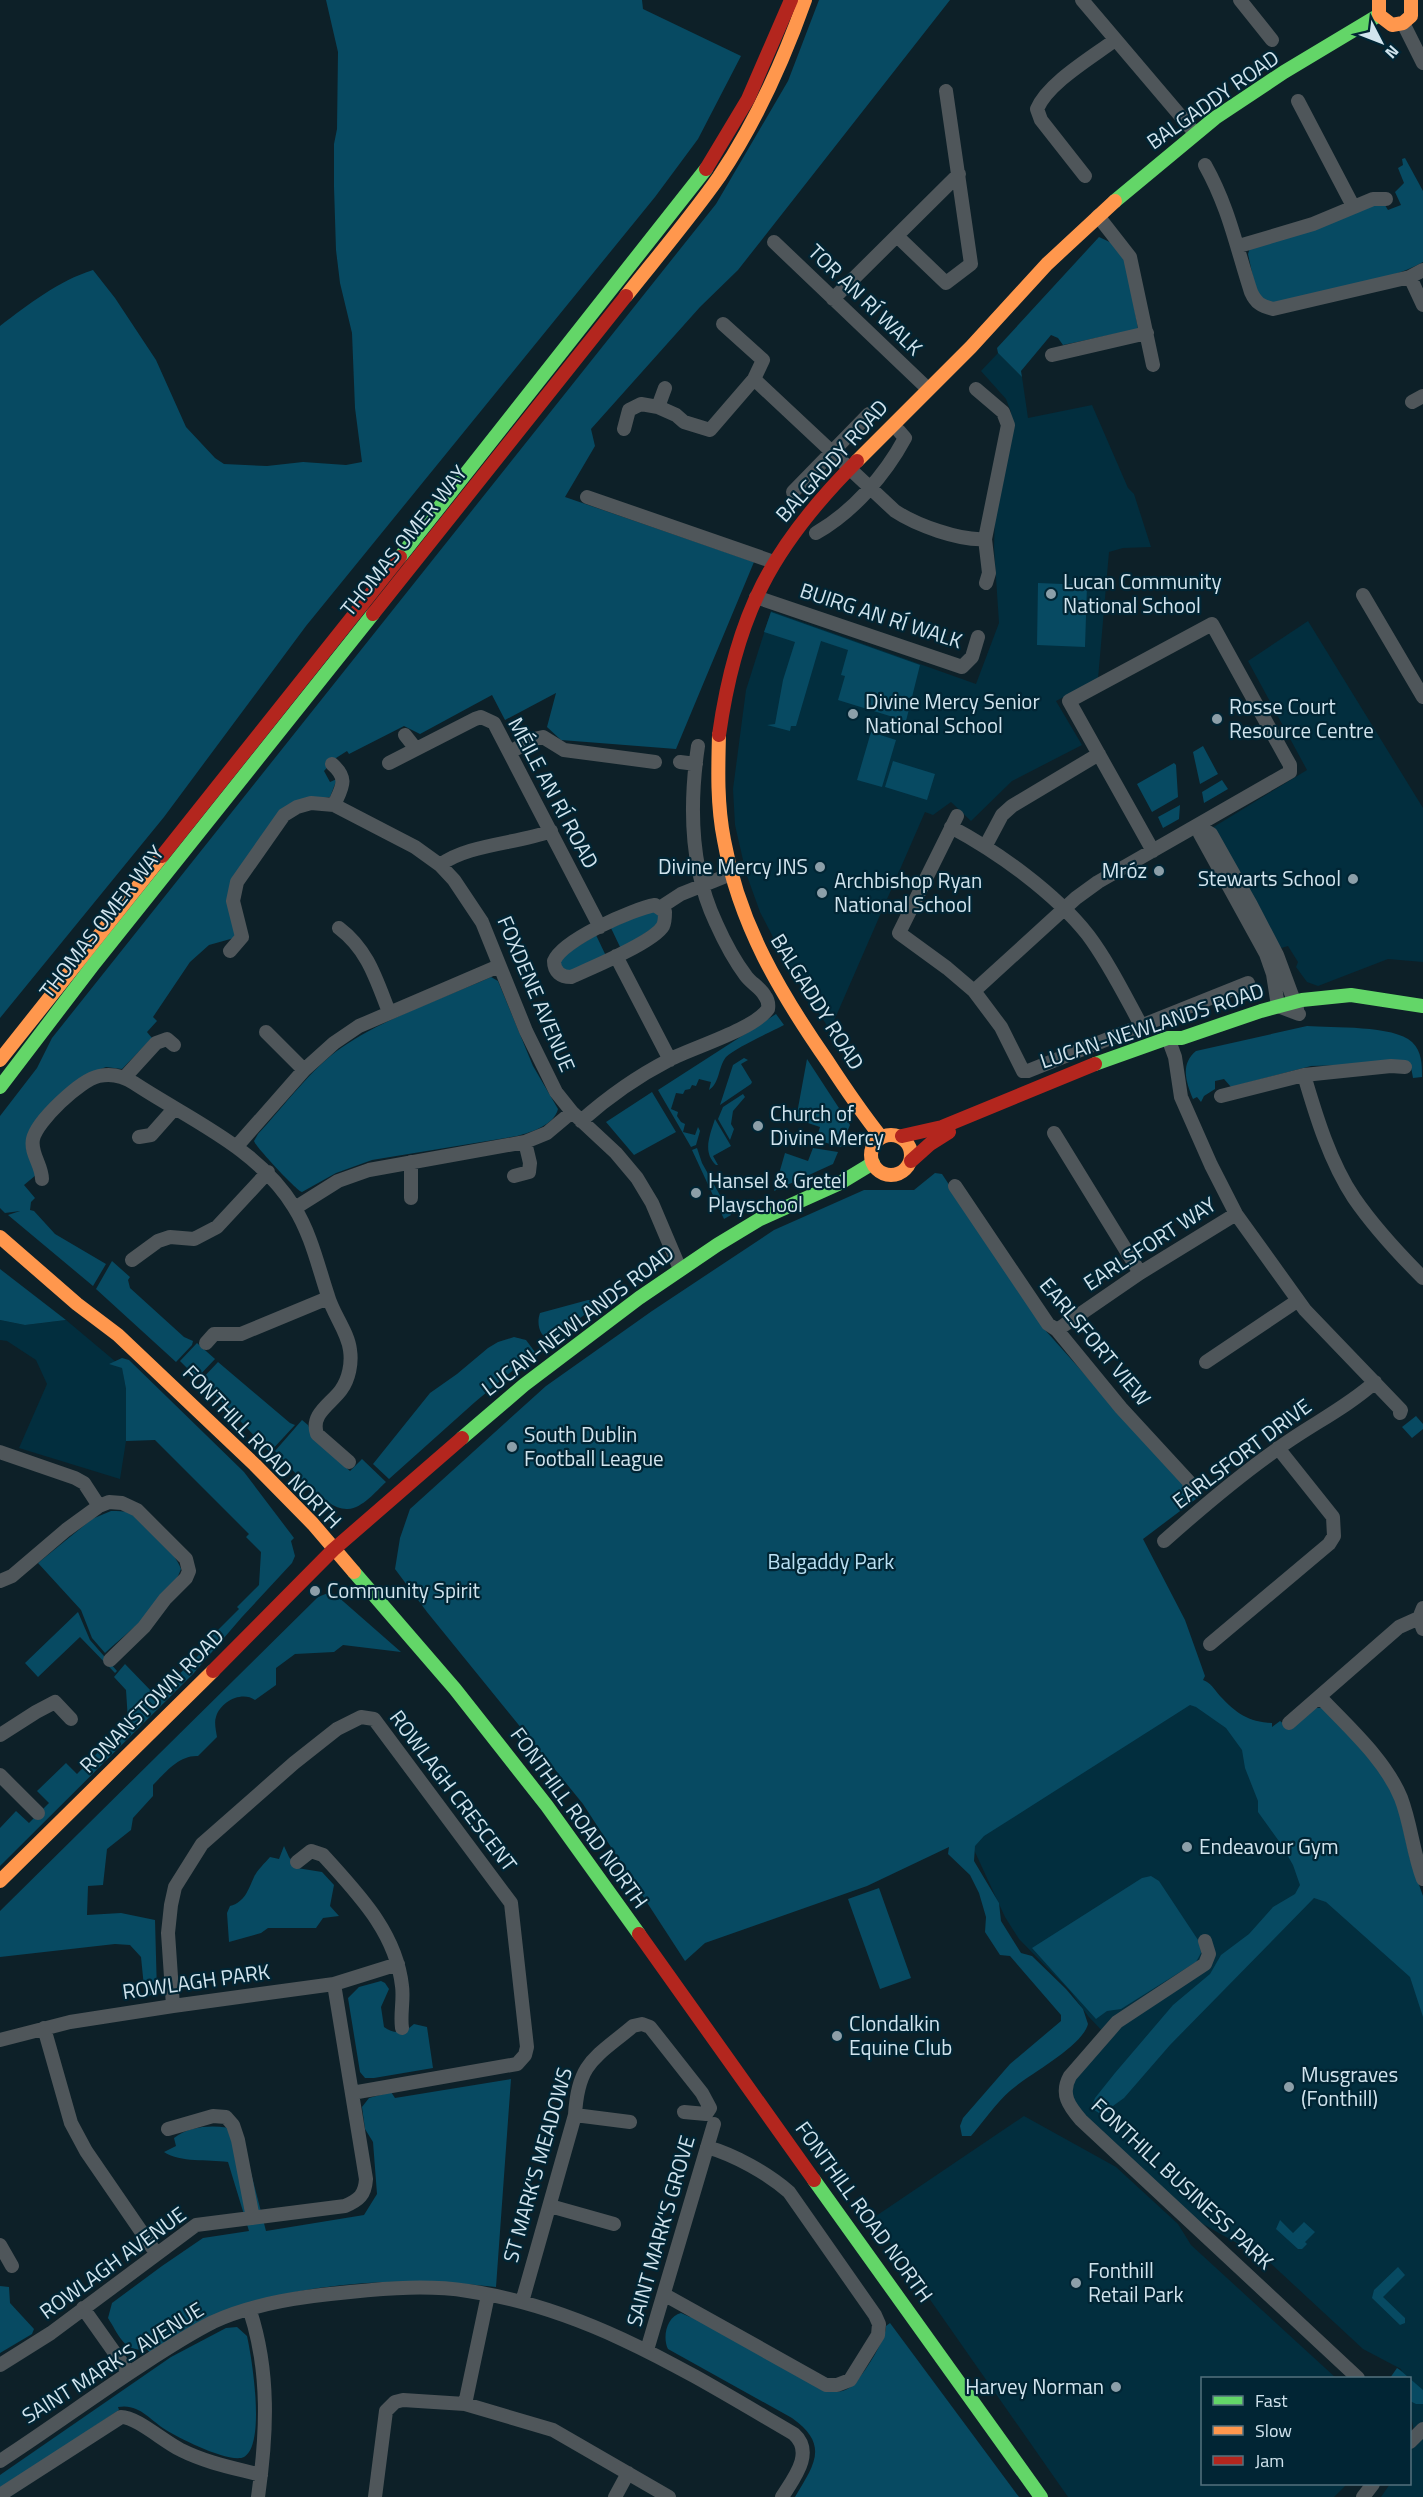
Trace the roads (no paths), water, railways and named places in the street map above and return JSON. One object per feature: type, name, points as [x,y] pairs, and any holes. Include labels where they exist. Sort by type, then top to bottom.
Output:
[{"type":"street","name":"THOMAS OMER WAY","points":[[0,1060],[691,191],[720,152],[752,95],[780,32],[791,0]]},
{"type":"street","name":"THOMAS OMER WAY","points":[[0,1087],[108,947],[702,200],[731,159],[764,101],[789,46],[805,0]]},
{"type":"street","points":[[1082,0],[1195,134]]},
{"type":"street","points":[[1240,0],[1272,40]]},
{"type":"street","points":[[1379,0],[1379,15],[1387,23],[1402,23],[1411,16],[1412,0]]},
{"type":"street","name":"BALGADDY ROAD","points":[[881,1137],[864,1116],[769,969],[754,941],[730,874],[720,821],[718,738],[729,674],[741,629],[774,561],[810,511],[849,468],[984,333],[1055,256],[1098,216],[1195,134],[1278,78],[1379,15]]},
{"type":"street","points":[[1402,23],[1423,63]]},
{"type":"street","points":[[1085,176],[1041,120],[1037,109],[1042,98],[1053,88],[1115,40]]},
{"type":"street","points":[[897,236],[946,284],[971,264],[946,91]]},
{"type":"street","points":[[1298,100],[1353,206]]},
{"type":"street","points":[[1205,165],[1225,207],[1239,246],[1244,272],[1256,302],[1262,306],[1273,309],[1410,277],[1423,270]]},
{"type":"street","points":[[833,299],[959,174]]},
{"type":"street","points":[[1239,246],[1313,224],[1373,199],[1386,200]]},
{"type":"street","points":[[1098,216],[1130,257],[1153,365]]},
{"type":"street","name":"TOR AN RÍ WALK","points":[[774,242],[928,389]]},
{"type":"street","points":[[1410,277],[1423,305]]},
{"type":"street","points":[[624,429],[629,410],[640,404],[658,407],[676,415],[684,422],[710,430],[754,379],[763,360],[723,324]]},
{"type":"street","points":[[1052,355],[1147,333]]},
{"type":"street","points":[[754,379],[870,488],[909,520],[973,540],[985,539]]},
{"type":"street","points":[[658,407],[664,388]]},
{"type":"street","points":[[976,389],[1004,412],[1008,425],[985,539],[988,573],[986,583]]},
{"type":"street","points":[[793,492],[868,414]]},
{"type":"street","points":[[816,533],[829,525],[870,488],[905,438],[899,431]]},
{"type":"street","points":[[587,497],[774,561]]},
{"type":"street","points":[[1363,595],[1423,697]]},
{"type":"street","name":"BUIRG AN RÍ WALK","points":[[756,597],[962,667],[972,657],[978,637]]},
{"type":"street","points":[[975,991],[1098,882],[1287,774],[1290,769],[1212,624],[1069,701],[1153,850]]},
{"type":"street","name":"MÉILE AN RÍ ROAD","points":[[389,763],[481,717],[494,723],[600,927]]},
{"type":"street","points":[[405,735],[416,749]]},
{"type":"street","points":[[510,752],[534,739],[543,737],[564,750],[656,762]]},
{"type":"street","points":[[295,1208],[345,1178],[369,1170],[525,1142],[548,1133],[670,1060],[749,1024],[766,1012],[768,1002],[764,993],[747,977],[732,954],[700,885],[694,840],[698,746]]},
{"type":"street","points":[[985,847],[1002,815],[1012,806],[1099,754]]},
{"type":"street","points":[[680,762],[696,764]]},
{"type":"street","points":[[334,805],[343,785],[337,768],[354,765]]},
{"type":"street","name":"FOXDENE AVENUE","points":[[230,951],[242,937],[233,901],[237,882],[276,825],[284,815],[297,807],[311,803],[334,805],[415,847],[440,866],[474,908],[482,922],[543,1070],[556,1092],[576,1116],[616,1153],[638,1181],[652,1203],[680,1269]]},
{"type":"street","points":[[1142,1027],[1088,935],[1065,910],[1008,861],[985,847],[954,822],[899,933],[975,991],[1001,1027],[1023,1071],[1142,1027],[1248,983]]},
{"type":"street","points":[[1198,826],[1200,834],[1266,954],[1273,974],[1278,1006]]},
{"type":"street","points":[[1198,826],[1211,834],[1251,905],[1277,955],[1297,1009]]},
{"type":"street","points":[[440,866],[459,854],[534,838],[551,831]]},
{"type":"street","points":[[661,907],[671,899],[700,885],[730,874]]},
{"type":"street","points":[[649,906],[661,907],[665,912],[665,923],[662,928],[616,956],[571,977],[564,977],[556,971],[554,961],[562,949],[600,927],[649,906]]},
{"type":"street","points":[[339,928],[360,947],[372,969],[389,1012]]},
{"type":"street","points":[[616,956],[670,1060]]},
{"type":"street","points":[[237,1146],[304,1070],[334,1043],[359,1026],[389,1012],[499,966]]},
{"type":"street","name":"LUCAN-NEWLANDS ROAD","points":[[902,1136],[942,1128],[1044,1083],[1170,1043],[1341,995],[1377,998],[1423,1006]]},
{"type":"street","name":"LUCAN-NEWLANDS ROAD","points":[[911,1161],[930,1144],[957,1127],[1182,1038],[1278,1006],[1297,1009],[1356,1006],[1408,1014],[1423,1021]]},
{"type":"street","points":[[266,1032],[304,1070]]},
{"type":"street","points":[[125,1077],[156,1043],[167,1039],[174,1045]]},
{"type":"street","points":[[1170,1043],[1181,1096],[1211,1165],[1236,1214],[1297,1301],[1376,1382],[1401,1410],[1400,1413]]},
{"type":"street","points":[[1221,1096],[1304,1075],[1391,1066],[1405,1067]]},
{"type":"street","points":[[42,1179],[42,1168],[35,1157],[32,1142],[36,1129],[67,1097],[89,1080],[107,1075],[125,1077],[237,1146],[268,1172],[295,1208],[308,1234],[328,1298],[350,1349],[346,1380],[317,1417],[314,1427],[317,1434],[350,1462]]},
{"type":"street","points":[[1304,1075],[1325,1140],[1353,1196],[1385,1239],[1423,1278]]},
{"type":"street","points":[[139,1137],[151,1135],[174,1109]]},
{"type":"street","points":[[1054,1132],[1140,1273]]},
{"type":"street","points":[[889,1134],[902,1136],[910,1145],[911,1161],[906,1169],[895,1175],[882,1173],[873,1164],[871,1151],[881,1137],[889,1134]]},
{"type":"street","points":[[514,1176],[529,1172],[530,1163],[525,1142]]},
{"type":"street","points":[[411,1162],[411,1198]]},
{"type":"street","name":"LUCAN-NEWLANDS ROAD","points":[[333,1550],[552,1362],[680,1269],[760,1219],[840,1183],[873,1164]]},
{"type":"street","points":[[132,1260],[158,1242],[170,1237],[194,1239],[212,1231],[268,1172]]},
{"type":"street","name":"EARLSFORT VIEW","points":[[955,1186],[1048,1324],[1057,1330],[1121,1408],[1191,1484],[1189,1488]]},
{"type":"street","name":"EARLSFORT WAY","points":[[1057,1330],[1140,1273],[1236,1214]]},
{"type":"street","name":"FONTHILL ROAD NORTH","points":[[0,1238],[77,1304],[107,1324],[175,1387],[313,1524],[333,1550],[455,1689],[547,1806],[1041,2497]]},
{"type":"street","points":[[206,1343],[214,1334],[241,1334],[328,1298]]},
{"type":"street","points":[[1206,1362],[1297,1301]]},
{"type":"street","name":"EARLSFORT DRIVE","points":[[1164,1540],[1222,1490],[1278,1449],[1361,1395],[1376,1382]]},
{"type":"street","points":[[1210,1644],[1329,1544],[1334,1536],[1333,1517],[1278,1449]]},
{"type":"street","points":[[0,1452],[75,1478],[84,1483],[99,1506]]},
{"type":"street","points":[[0,1581],[12,1576],[66,1530],[99,1506],[110,1502],[122,1503],[137,1510],[186,1559],[189,1571],[186,1578],[165,1599],[144,1627],[110,1660]]},
{"type":"street","name":"RONANSTOWN ROAD","points":[[0,1881],[137,1748],[333,1550]]},
{"type":"street","points":[[1289,1723],[1399,1627],[1422,1618]]},
{"type":"street","points":[[1320,1697],[1392,1779],[1402,1800],[1417,1864],[1423,1879]]},
{"type":"street","points":[[0,1735],[55,1702],[71,1719]]},
{"type":"street","name":"ROWLAGH CRESCENT","points":[[173,2006],[168,1933],[171,1905],[175,1887],[202,1844],[294,1763],[337,1729],[361,1717],[374,1719],[511,1903],[527,2047],[525,2055],[517,2064],[352,2093]]},
{"type":"street","points":[[0,1775],[38,1813]]},
{"type":"street","points":[[297,1862],[312,1851],[323,1855],[380,1921],[398,1964],[402,1988],[402,2028]]},
{"type":"street","name":"FONTHILL BUSINESS PARK","points":[[1205,1941],[1209,1954],[1205,1964],[1117,2022],[1070,2076],[1066,2083],[1066,2096],[1071,2108],[1082,2120],[1356,2377]]},
{"type":"street","name":"ROWLAGH PARK","points":[[0,2040],[44,2028],[173,2006],[334,1984],[398,1964]]},
{"type":"street","name":"ROWLAGH AVENUE","points":[[0,2365],[51,2333],[196,2225],[345,2206],[361,2197],[366,2179],[334,1984]]},
{"type":"street","name":"ST MARK'S MEADOWS","points":[[522,2302],[575,2115],[576,2094],[587,2064],[633,2026],[642,2024],[650,2027],[702,2092],[710,2108],[706,2114],[684,2112]]},
{"type":"street","points":[[44,2028],[72,2122],[81,2142],[156,2253]]},
{"type":"street","points":[[575,2115],[630,2122]]},
{"type":"street","points":[[168,2130],[213,2116],[226,2117],[233,2125],[238,2140],[253,2218]]},
{"type":"street","name":"SAINT MARK'S GROVE","points":[[647,2350],[714,2124]]},
{"type":"street","points":[[665,2295],[826,2385],[837,2385],[850,2380],[878,2335],[879,2324],[875,2315],[789,2192],[734,2157],[707,2147]]},
{"type":"street","points":[[550,2206],[614,2224]]},
{"type":"street","points":[[0,2245],[12,2266]]},
{"type":"street","name":"SAINT MARK'S AVENUE","points":[[0,2461],[129,2373],[215,2321],[310,2295],[385,2289],[436,2288],[522,2302],[587,2324],[647,2350],[798,2437],[803,2448],[803,2457],[782,2497]]},
{"type":"street","points":[[465,2404],[488,2295]]},
{"type":"street","points":[[83,2308],[129,2373]]},
{"type":"street","points":[[250,2311],[258,2335],[264,2380],[266,2443],[258,2497]]},
{"type":"street","points":[[375,2497],[384,2420],[389,2406],[403,2400],[465,2404],[553,2430],[669,2497]]},
{"type":"street","points":[[0,2495],[121,2417],[132,2418],[163,2440],[206,2461],[261,2475]]},
{"type":"street","points":[[615,2497],[628,2473]]},
{"type":"street","points":[[1363,2497],[1372,2485]]},
{"type":"place","name":"Lucan Community National School","points":[[1051,594]]},
{"type":"place","name":"Divine Mercy Senior National School","points":[[853,714]]},
{"type":"place","name":"Rosse Court Resource Centre","points":[[1217,719]]},
{"type":"place","name":"Divine Mercy JNS","points":[[820,867]]},
{"type":"place","name":"Mróz","points":[[1159,871]]},
{"type":"place","name":"Stewarts School","points":[[1353,879]]},
{"type":"place","name":"Archbishop Ryan National School","points":[[822,893]]},
{"type":"place","name":"Church of Divine Mercy","points":[[758,1126]]},
{"type":"place","name":"Hansel & Gretel Playschool","points":[[696,1193]]},
{"type":"place","name":"South Dublin Football League","points":[[512,1447]]},
{"type":"place","name":"Community Spirit","points":[[315,1591]]},
{"type":"place","name":"Endeavour Gym","points":[[1187,1847]]},
{"type":"place","name":"Clondalkin Equine Club","points":[[837,2036]]},
{"type":"place","name":"Musgraves (Fonthill)","points":[[1289,2087]]},
{"type":"place","name":"Fonthill Retail Park","points":[[1076,2283]]},
{"type":"place","name":"Harvey Norman","points":[[1116,2387]]},
{"type":"park label","name":"Balgaddy Park","points":[[831,1562]]}]
